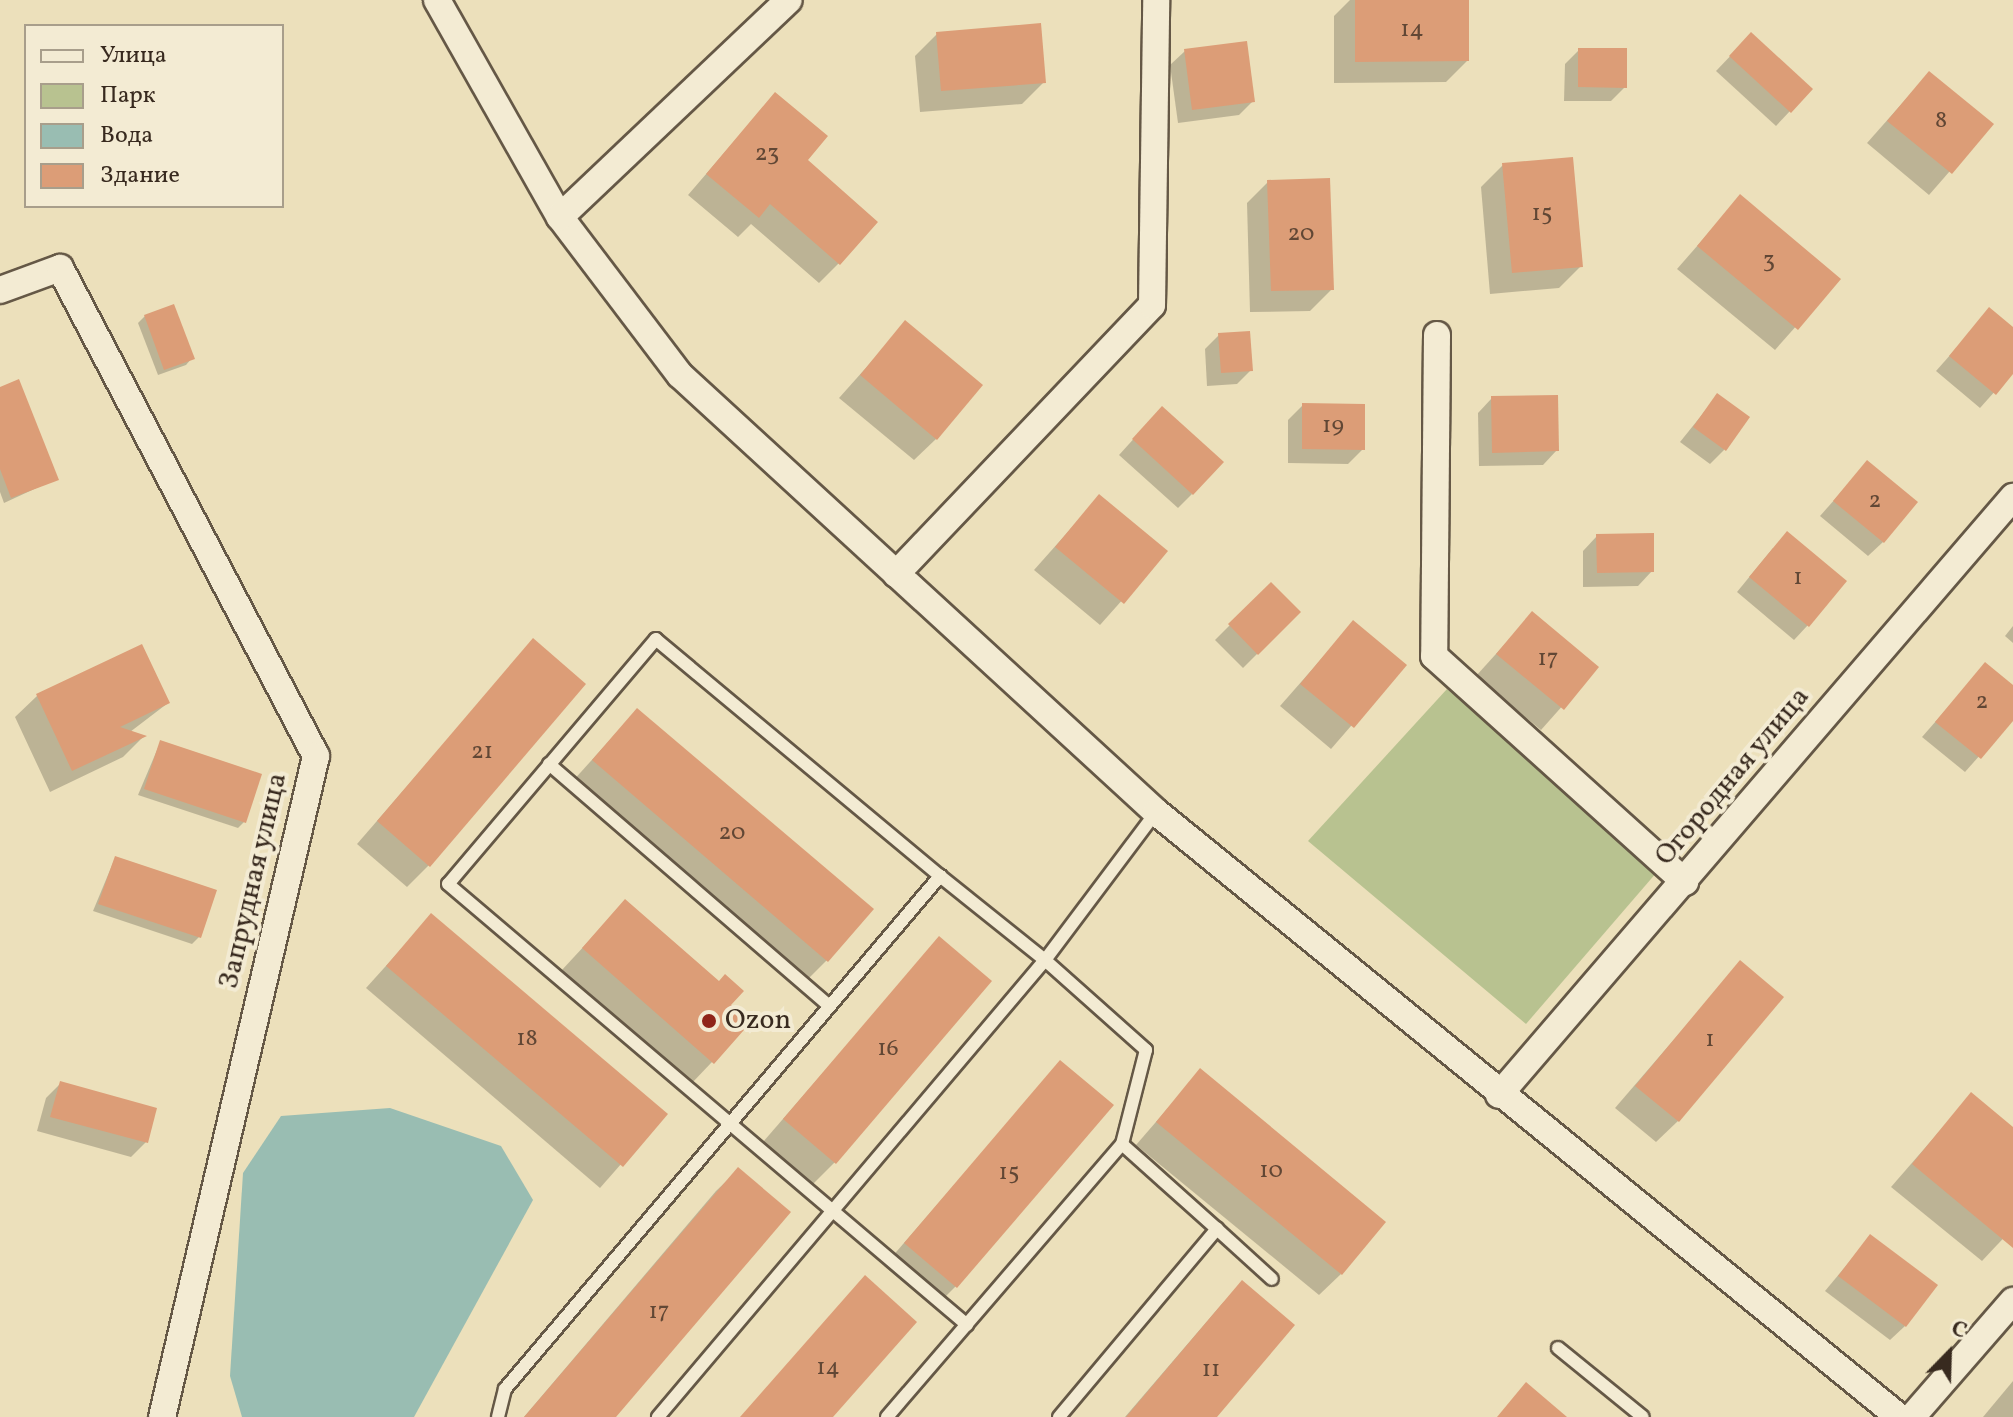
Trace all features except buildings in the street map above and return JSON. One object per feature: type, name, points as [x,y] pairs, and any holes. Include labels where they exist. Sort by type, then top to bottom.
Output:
[{"type":"street","points":[[437,0],[560,217],[680,375],[1156,812],[1499,1095],[1899,1417]]},
{"type":"street","points":[[560,217],[789,0]]},
{"type":"street","points":[[896,574],[1152,305],[1156,0]]},
{"type":"street","name":"Запрудная улица","points":[[0,290],[60,268],[316,756],[162,1417]]},
{"type":"street","points":[[1437,335],[1434,656],[1685,882]]},
{"type":"street","name":"Огородная улица","points":[[1499,1095],[2013,497]]},
{"type":"street","points":[[1912,1417],[2013,1301]]},
{"type":"lane","points":[[887,1417],[967,1325],[1122,1144],[1146,1050],[1045,960],[656,639],[448,884],[731,1119],[967,1325]]},
{"type":"lane","points":[[549,764],[829,1006]]},
{"type":"lane","points":[[658,1417],[836,1212],[1045,960],[1156,812]]},
{"type":"lane","points":[[498,1417],[505,1389],[940,876]]},
{"type":"lane","points":[[1122,1144],[1272,1279]]},
{"type":"lane","points":[[1059,1417],[1217,1229]]},
{"type":"lane","points":[[1558,1348],[1643,1417]]},
{"type":"green space","points":[[1447,689],[1657,872],[1526,1024],[1308,841]]},
{"type":"water","points":[[390,1108],[501,1146],[533,1200],[414,1417],[242,1417],[230,1376],[243,1173],[281,1116]]},
{"type":"place","name":"Ozon","points":[[709,1021]]}]
